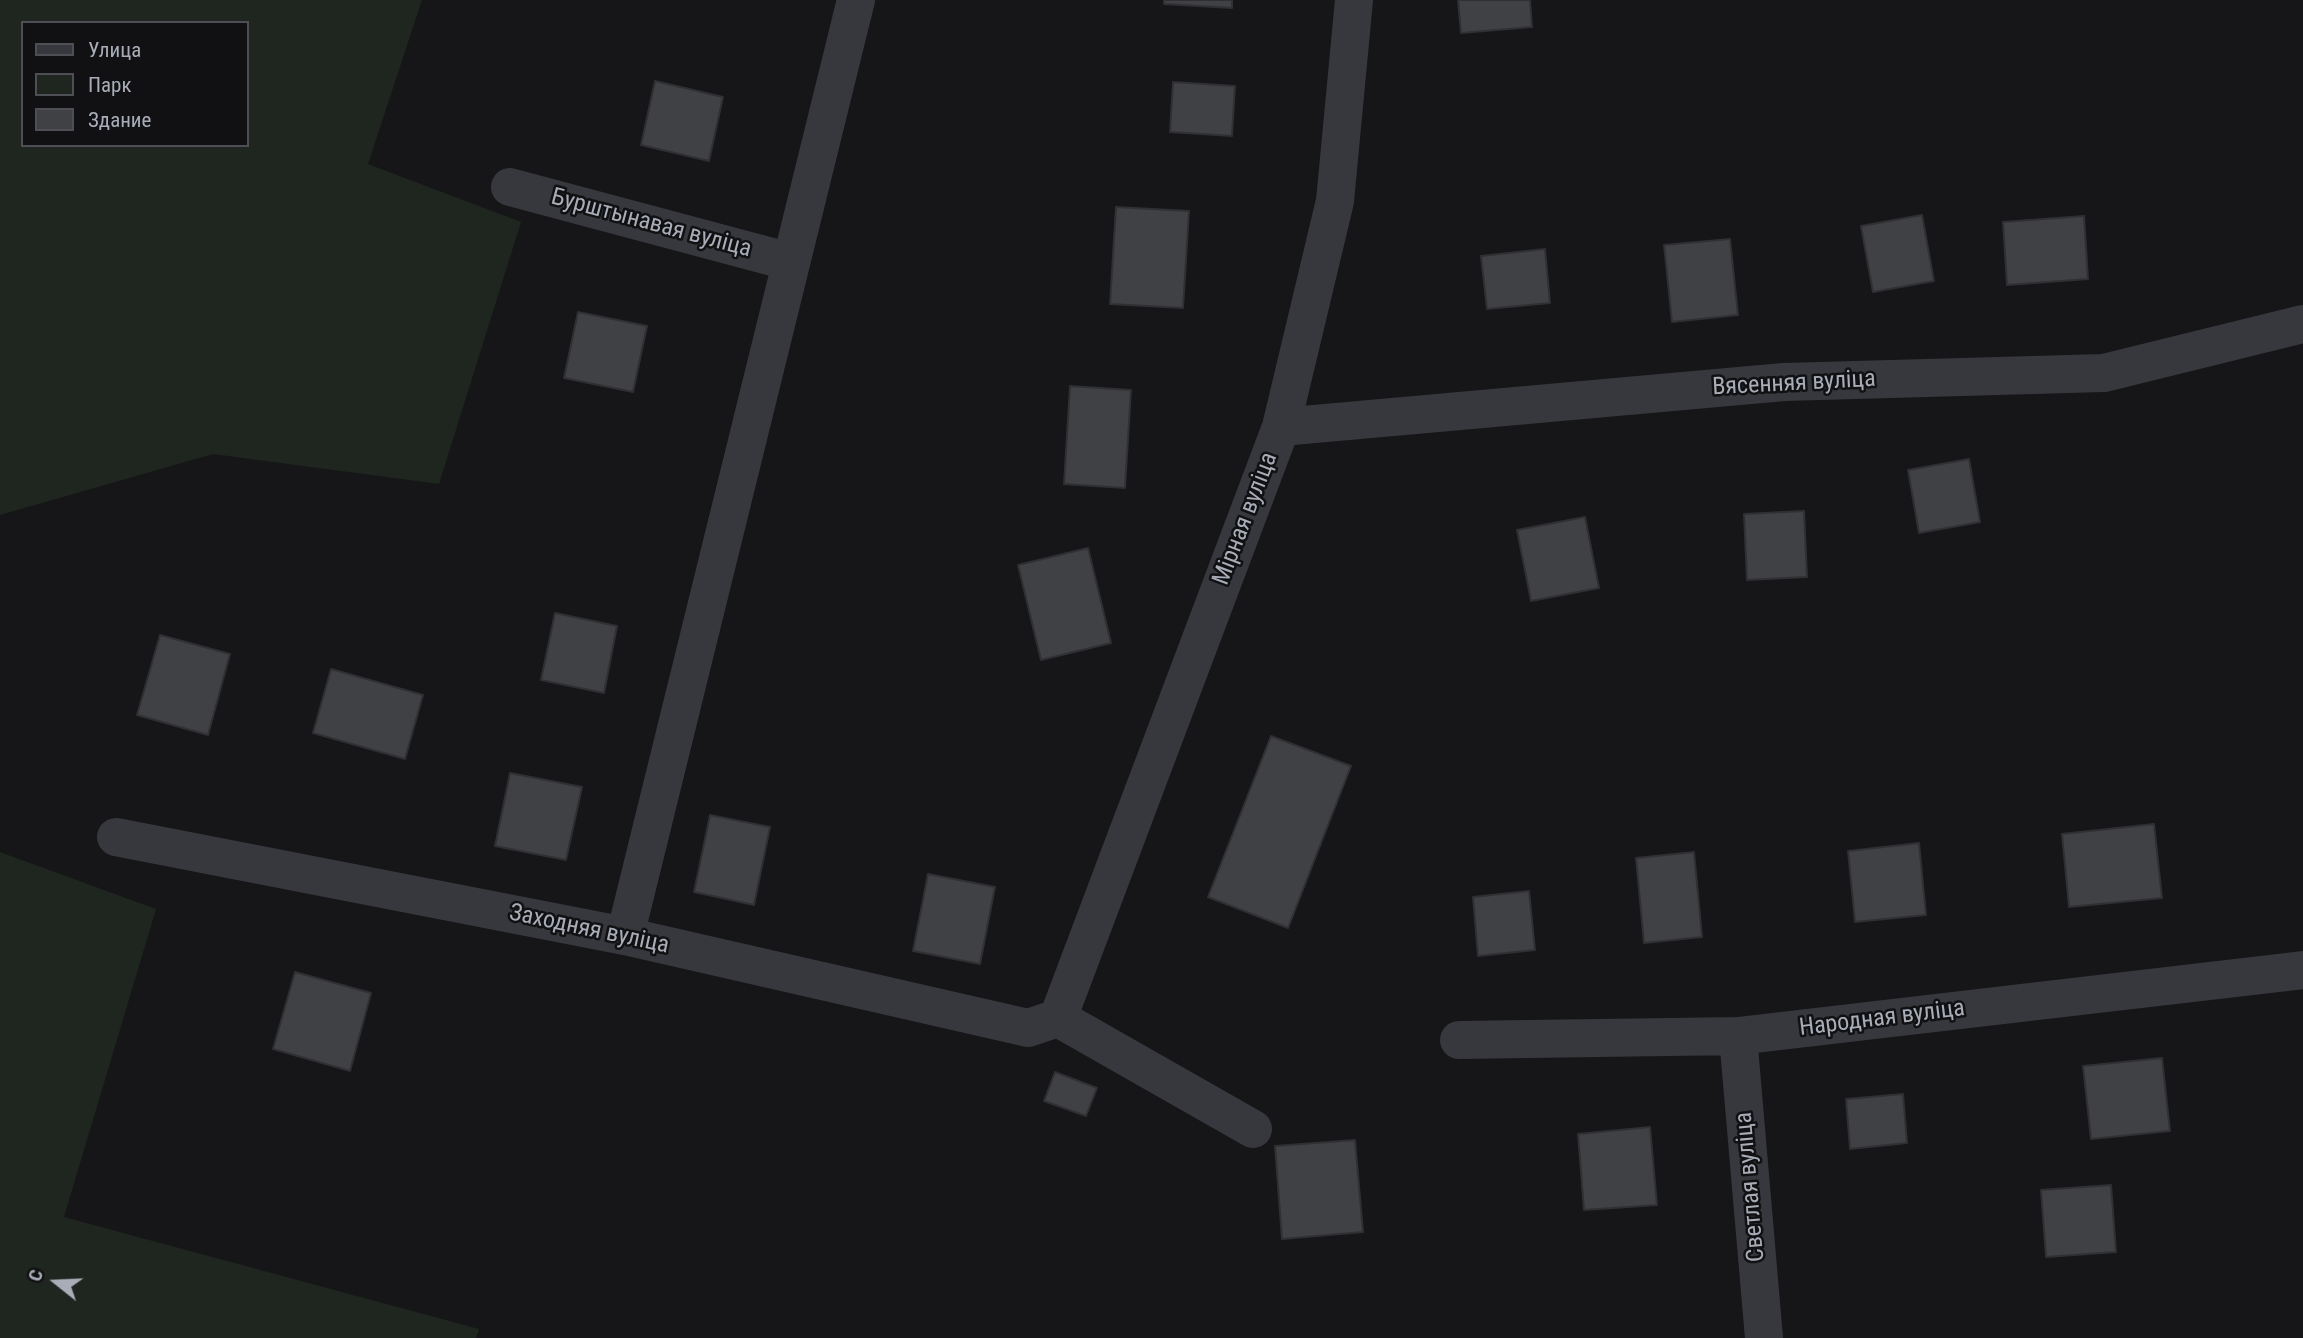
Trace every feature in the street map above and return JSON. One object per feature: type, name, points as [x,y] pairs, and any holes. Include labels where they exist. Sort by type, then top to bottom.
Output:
[{"type":"street","points":[[625,936],[856,0]]},
{"type":"street","name":"Мірная вуліца","points":[[1058,1018],[1281,427],[1335,201],[1354,0]]},
{"type":"street","name":"Бурштынавая вуліца","points":[[510,187],[792,262]]},
{"type":"street","name":"Вясенняя вуліца","points":[[1281,427],[1784,382],[2104,373],[2303,324]]},
{"type":"street","name":"Заходняя вуліца","points":[[116,837],[625,936],[1028,1028],[1058,1018]]},
{"type":"street","name":"Народная вуліца","points":[[1459,1040],[1738,1036],[2303,970]]},
{"type":"street","points":[[1058,1018],[1253,1129]]},
{"type":"street","name":"Светлая вуліца","points":[[1738,1036],[1764,1338]]},
{"type":"green space","points":[[0,0],[422,0],[368,164],[521,222],[439,484],[213,454],[0,515]]},
{"type":"green space","points":[[0,852],[156,909],[64,1217],[479,1329],[476,1338],[0,1338]]},
{"type":"building","points":[[1164,0],[1232,0],[1232,8],[1164,4]]},
{"type":"building","points":[[1458,0],[1530,0],[1532,27],[1461,33]]},
{"type":"building","points":[[655,81],[723,97],[709,161],[641,145]]},
{"type":"building","points":[[1173,82],[1235,86],[1232,136],[1170,132]]},
{"type":"building","points":[[1116,207],[1189,211],[1183,308],[1110,304]]},
{"type":"building","points":[[1922,215],[1934,281],[1873,292],[1861,226]]},
{"type":"building","points":[[2084,216],[2088,279],[2007,285],[2003,222]]},
{"type":"building","points":[[1730,239],[1738,315],[1672,322],[1664,245]]},
{"type":"building","points":[[1545,249],[1550,303],[1487,309],[1481,256]]},
{"type":"building","points":[[578,312],[647,326],[633,392],[564,378]]},
{"type":"building","points":[[1070,386],[1131,390],[1125,488],[1064,484]]},
{"type":"building","points":[[1969,459],[1980,522],[1919,533],[1908,470]]},
{"type":"building","points":[[1804,511],[1807,577],[1747,580],[1744,514]]},
{"type":"building","points":[[1585,517],[1599,588],[1531,601],[1517,530]]},
{"type":"building","points":[[1088,548],[1111,643],[1041,660],[1018,565]]},
{"type":"building","points":[[555,613],[617,626],[604,693],[541,680]]},
{"type":"building","points":[[160,635],[230,654],[208,735],[137,715]]},
{"type":"building","points":[[331,669],[423,695],[405,759],[313,733]]},
{"type":"building","points":[[1271,736],[1351,766],[1288,928],[1208,897]]},
{"type":"building","points":[[510,773],[582,787],[566,860],[495,846]]},
{"type":"building","points":[[710,815],[770,827],[754,905],[694,892]]},
{"type":"building","points":[[2154,824],[2162,898],[2069,907],[2062,834]]},
{"type":"building","points":[[1919,843],[1926,915],[1855,922],[1848,851]]},
{"type":"building","points":[[1694,852],[1702,937],[1644,943],[1636,858]]},
{"type":"building","points":[[928,874],[995,887],[980,964],[913,951]]},
{"type":"building","points":[[1529,891],[1535,950],[1478,956],[1473,897]]},
{"type":"building","points":[[295,972],[371,993],[350,1071],[273,1049]]},
{"type":"building","points":[[2162,1058],[2170,1131],[2091,1139],[2083,1066]]},
{"type":"building","points":[[1055,1072],[1097,1088],[1086,1116],[1044,1101]]},
{"type":"building","points":[[1903,1094],[1907,1143],[1850,1149],[1846,1099]]},
{"type":"building","points":[[1650,1127],[1657,1205],[1584,1210],[1578,1134]]},
{"type":"building","points":[[1355,1140],[1363,1232],[1282,1239],[1275,1146]]},
{"type":"building","points":[[2111,1185],[2116,1252],[2046,1257],[2041,1190]]}]
